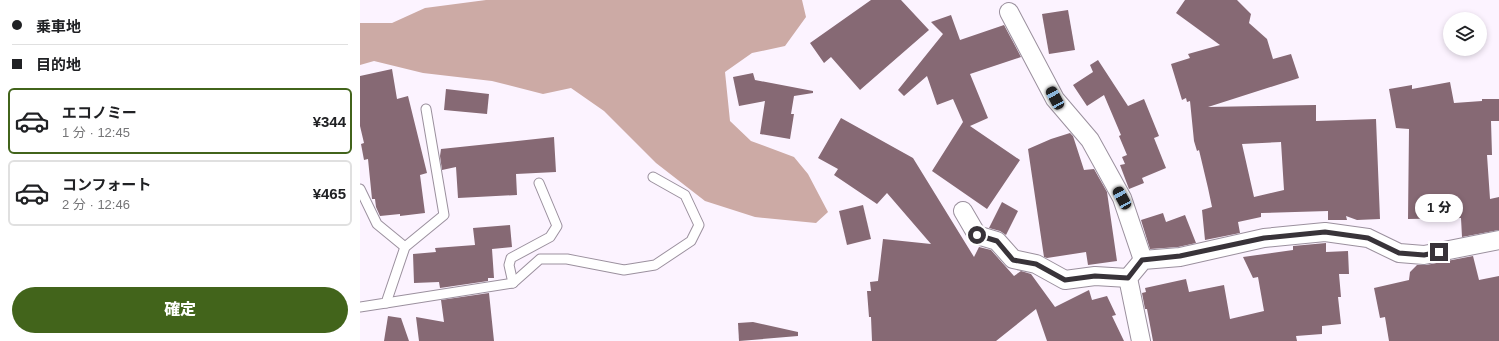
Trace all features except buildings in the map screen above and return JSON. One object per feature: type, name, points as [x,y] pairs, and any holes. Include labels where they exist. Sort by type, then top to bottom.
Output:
[{"type":"street","points":[[1009,12],[1055,98],[1090,140],[1122,198],[1142,260]]},
{"type":"street","points":[[963,210],[977,235],[997,241],[1013,260],[1036,264],[1065,280],[1095,276],[1128,278]]},
{"type":"street","points":[[1141,341],[1128,278],[1142,260],[1180,256],[1264,238],[1325,232],[1368,238],[1399,253],[1424,255],[1499,240]]},
{"type":"lane","points":[[386,303],[405,246],[444,215],[426,109]]},
{"type":"lane","points":[[360,307],[513,283],[540,259],[567,259],[624,270],[655,265],[691,241],[699,225],[685,195],[653,177]]},
{"type":"lane","points":[[513,283],[509,265],[511,258],[550,237],[557,226],[539,183]]},
{"type":"lane","points":[[360,189],[377,224],[405,246]]},
{"type":"shaded area","points":[[486,0],[802,0],[806,17],[785,46],[752,53],[725,72],[730,121],[751,141],[794,157],[808,174],[828,212],[816,223],[755,217],[705,201],[656,163],[604,111],[571,88],[543,94],[492,81],[423,73],[374,61],[360,65],[360,23],[392,23],[425,8]]},
{"type":"route","points":[[977,235],[997,241],[1013,260],[1036,264],[1065,280],[1095,276],[1128,278],[1142,260],[1180,256],[1264,238],[1325,232],[1368,238],[1399,253],[1424,255],[1439,252]]}]
